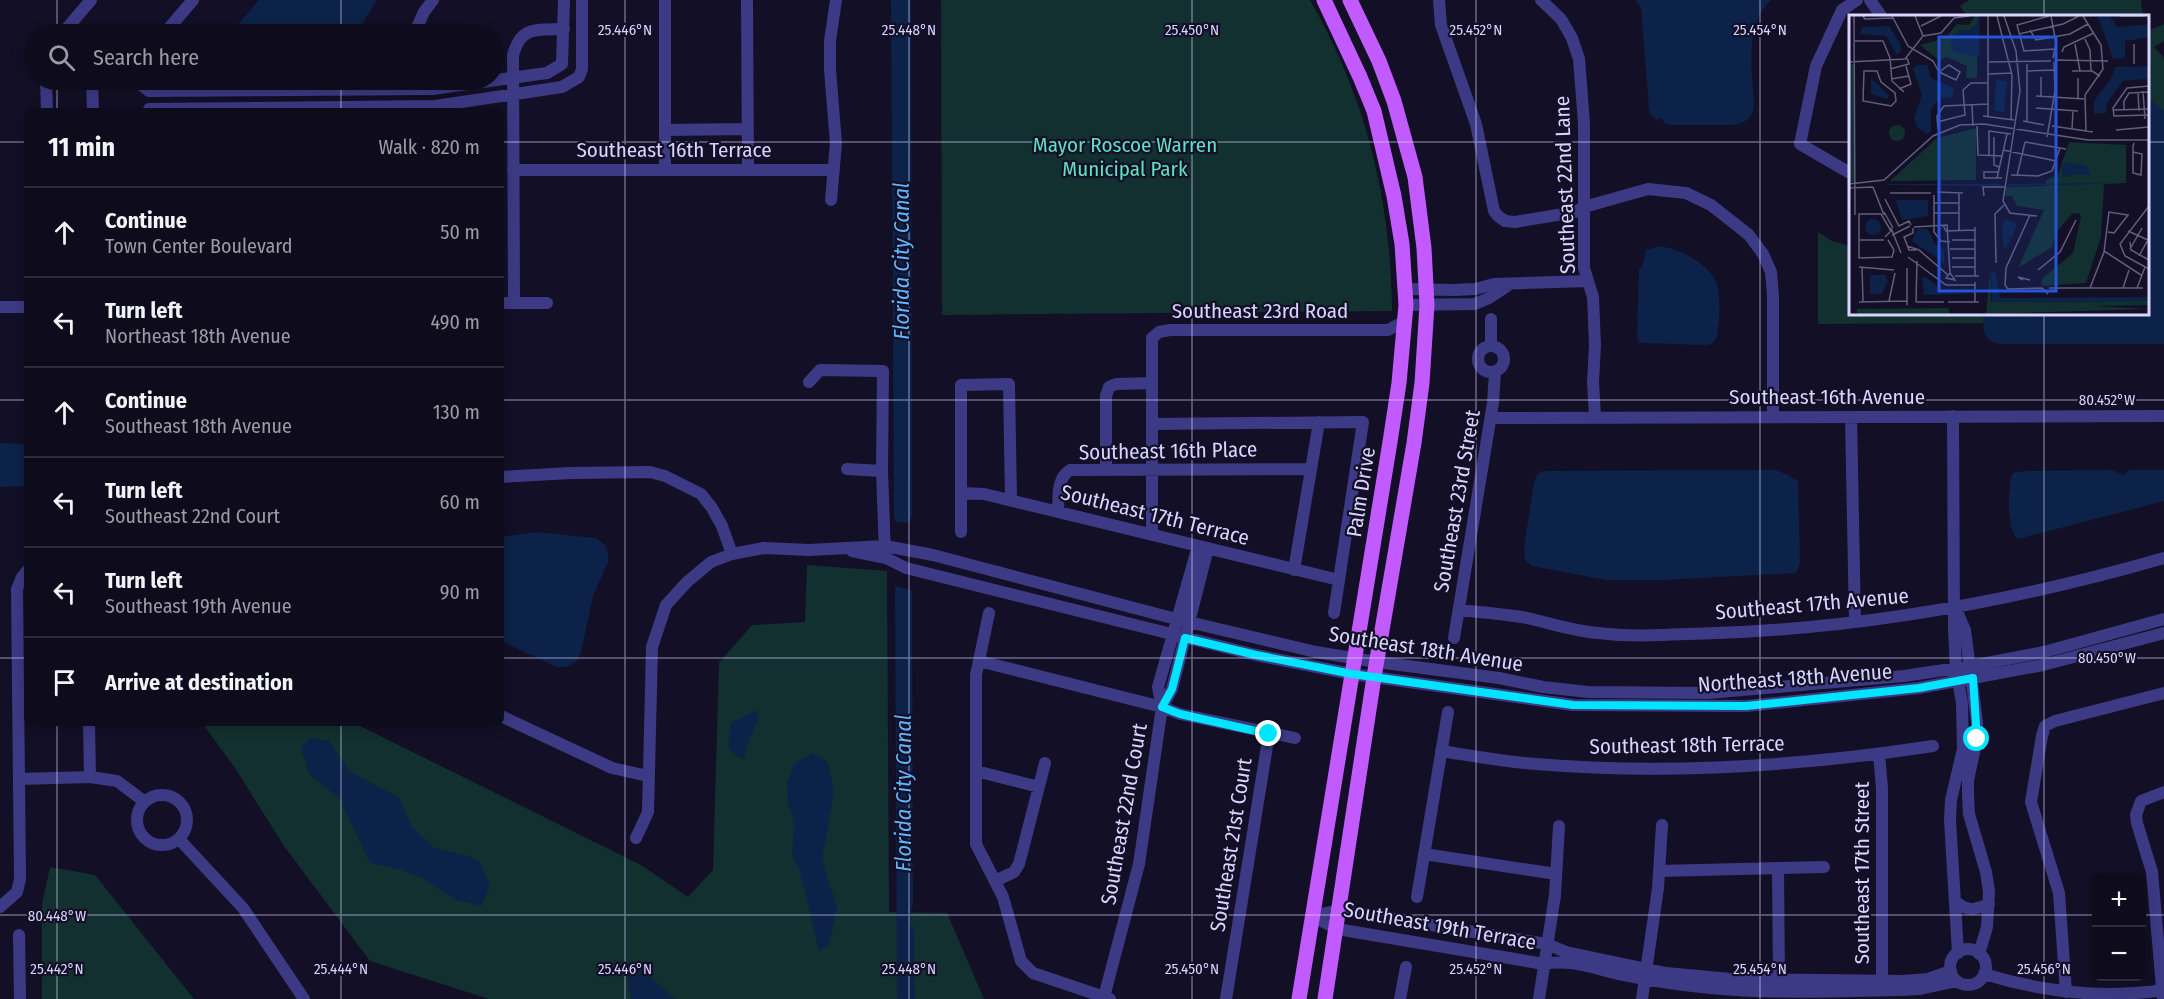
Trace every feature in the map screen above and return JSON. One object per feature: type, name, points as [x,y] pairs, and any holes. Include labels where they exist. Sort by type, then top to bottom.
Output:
[{"type":"main road","name":"Palm Drive","points":[[1299,999],[1390,442],[1406,305],[1402,244],[1394,196],[1374,111],[1324,0]]},
{"type":"main road","name":"Palm Drive","points":[[1325,999],[1375,670],[1414,443],[1422,383],[1427,297],[1424,248],[1415,177],[1394,101],[1350,0]]},
{"type":"street","points":[[71,24],[91,0]]},
{"type":"street","points":[[173,24],[193,0]]},
{"type":"street","points":[[419,24],[433,0]]},
{"type":"street","points":[[504,79],[547,73],[562,64],[564,0]]},
{"type":"street","points":[[440,108],[562,87],[573,82],[579,77],[582,69],[582,0]]},
{"type":"street","points":[[665,0],[665,170]]},
{"type":"street","points":[[747,0],[748,170]]},
{"type":"street","points":[[831,200],[836,142],[830,41],[836,0]]},
{"type":"street","points":[[1439,0],[1441,26],[1476,124],[1494,211],[1498,216],[1505,221],[1515,222],[1575,212],[1584,207],[1648,189],[1686,193],[1711,204],[1749,235],[1771,272],[1773,417]]},
{"type":"street","name":"Southeast 22nd Lane","points":[[1541,0],[1561,19],[1572,39],[1579,59],[1584,123],[1584,268],[1593,297],[1595,417]]},
{"type":"street","points":[[1849,172],[1800,144],[1816,66],[1842,10],[1857,0]]},
{"type":"street","points":[[1870,0],[1880,15]]},
{"type":"street","points":[[547,303],[507,303],[513,170],[513,55],[516,43],[521,36],[530,31],[564,29]]},
{"type":"street","points":[[46,90],[46,108]]},
{"type":"street","points":[[92,90],[93,108]]},
{"type":"street","points":[[148,108],[149,91],[356,90],[356,108]]},
{"type":"street","points":[[665,130],[748,129]]},
{"type":"street","name":"Southeast 16th Terrace","points":[[513,170],[834,170]]},
{"type":"street","points":[[1406,305],[1427,297],[1494,284],[1588,281]]},
{"type":"street","points":[[1405,289],[1427,297]]},
{"type":"street","points":[[0,307],[24,307]]},
{"type":"street","points":[[1491,319],[1491,346]]},
{"type":"street","name":"Southeast 23rd Road","points":[[1152,535],[1152,338],[1159,332],[1170,330],[1388,330],[1405,321]]},
{"type":"street","points":[[1388,330],[1403,339]]},
{"type":"street","points":[[1491,346],[1499,349],[1504,360],[1495,372],[1482,369],[1478,361],[1483,349],[1491,346]]},
{"type":"street","points":[[636,838],[648,812],[652,647],[666,605],[687,582],[711,562],[732,554],[764,548],[809,550],[839,548],[885,552],[882,471],[883,371],[820,370],[809,382]]},
{"type":"street","name":"Southeast 23rd Street","points":[[1454,638],[1491,418],[1495,372]]},
{"type":"street","points":[[1106,470],[1106,396],[1109,387],[1116,384],[1152,383]]},
{"type":"street","points":[[961,532],[961,385],[1009,384],[1011,500]]},
{"type":"street","points":[[1953,416],[1954,628],[1957,675],[1962,703],[1963,749],[1951,800],[1950,820],[1958,953]]},
{"type":"street","name":"Southeast 16th Avenue","points":[[1491,418],[2164,416]]},
{"type":"street","points":[[1851,417],[1855,622]]},
{"type":"street","points":[[1294,570],[1319,422]]},
{"type":"street","points":[[1152,424],[1363,422],[1334,613]]},
{"type":"street","points":[[847,469],[882,471]]},
{"type":"street","name":"Southeast 16th Place","points":[[1058,512],[1060,481],[1070,470],[1311,469]]},
{"type":"street","points":[[504,477],[616,472],[650,472],[665,476],[700,494],[722,526],[732,554]]},
{"type":"street","name":"Southeast 17th Terrace","points":[[961,493],[984,494],[1011,500],[1339,580]]},
{"type":"street","name":"Southeast 22nd Court","points":[[1107,998],[1138,864],[1162,707],[1158,687],[1176,619],[1203,547]]},
{"type":"street","name":"Southeast 22nd Court","points":[[1162,707],[1172,689],[1189,622],[1203,547]]},
{"type":"street","name":"Southeast 18th Avenue","points":[[885,552],[933,555],[1354,666]]},
{"type":"street","name":"Southeast 18th Avenue","points":[[885,552],[906,568],[1185,638],[1256,655],[1354,666]]},
{"type":"street","name":"Southeast 17th Avenue","points":[[1459,610],[1521,617],[1598,633],[1642,635],[1775,630],[1955,608],[2093,578],[2164,558]]},
{"type":"street","points":[[0,907],[17,892],[20,879],[17,589],[24,575]]},
{"type":"street","points":[[1955,608],[1965,630],[1972,672],[1977,739],[1968,780],[1969,814],[1986,872],[1989,904],[1987,927],[1979,954]]},
{"type":"street","points":[[989,613],[976,675],[976,844],[1003,897],[1021,961],[1033,974],[1107,998]]},
{"type":"street","name":"Northeast 18th Avenue","points":[[1354,666],[1573,705],[1746,706],[1919,688],[1957,675],[2164,619]]},
{"type":"street","name":"Northeast 18th Avenue","points":[[1972,672],[2043,665],[2164,633]]},
{"type":"street","points":[[979,661],[1162,707],[1180,714],[1294,738]]},
{"type":"street","points":[[2066,992],[2059,893],[2031,802],[2042,735],[2046,726],[2055,721],[2164,693]]},
{"type":"street","points":[[1417,897],[1448,712]]},
{"type":"street","points":[[504,717],[612,768],[648,776]]},
{"type":"street","points":[[89,726],[90,777]]},
{"type":"street","name":"Southeast 21st Court","points":[[1226,999],[1269,734]]},
{"type":"street","name":"Southeast 18th Terrace","points":[[1441,751],[1535,764],[1665,769],[1753,766],[1933,747]]},
{"type":"street","name":"Southeast 17th Street","points":[[1879,754],[1882,986]]},
{"type":"street","points":[[995,881],[1014,872],[1019,864],[1045,763]]},
{"type":"street","points":[[976,771],[1039,787]]},
{"type":"street","points":[[19,778],[90,777],[117,781],[145,802]]},
{"type":"street","points":[[1984,974],[2027,987],[2066,992],[2117,995],[2163,993],[2152,872],[2137,822],[2138,807],[2141,801],[2164,792]]},
{"type":"street","points":[[165,795],[178,800],[184,807],[187,824],[185,832],[179,839],[165,846],[150,843],[144,838],[137,823],[139,810],[145,802],[152,797],[165,795]]},
{"type":"street","points":[[1642,999],[1659,871],[1662,825]]},
{"type":"street","points":[[1539,999],[1556,874],[1559,826]]},
{"type":"street","points":[[179,839],[243,908],[304,999]]},
{"type":"street","points":[[1424,854],[1556,874]]},
{"type":"street","points":[[1659,871],[1824,867]]},
{"type":"street","points":[[1778,868],[1779,986]]},
{"type":"street","points":[[1955,901],[1969,910],[1989,904]]},
{"type":"street","name":"Southeast 19th Terrace","points":[[1312,916],[1340,910],[1547,944],[1566,952],[1646,974],[1709,988],[1882,986],[1920,989],[1954,976]]},
{"type":"street","name":"Southeast 19th Terrace","points":[[1312,916],[1336,929],[1544,964],[1557,961],[1646,974]]},
{"type":"street","points":[[19,935],[20,999]]},
{"type":"street","points":[[1517,960],[1520,940]]},
{"type":"street","points":[[1968,950],[1979,954],[1985,964],[1984,974],[1979,981],[1971,985],[1962,984],[1954,976],[1952,959],[1958,953],[1968,950]]},
{"type":"street","points":[[1400,999],[1406,967]]},
{"type":"street","points":[[1971,985],[1972,999]]},
{"type":"green space","name":"Mayor Roscoe Warren Municipal Park","points":[[941,0],[1310,0],[1346,74],[1372,150],[1387,229],[1392,311],[942,315]]},
{"type":"green space","points":[[1969,0],[2141,0],[2143,15],[1966,15],[1960,6]]},
{"type":"green space","points":[[2164,24],[2164,41],[2154,47],[2164,58],[2164,322],[1818,324],[1818,232],[1832,241],[1849,246],[1849,315],[2149,315],[2149,31]]},
{"type":"green space","points":[[807,565],[887,571],[889,912],[947,913],[984,999],[489,999],[370,961],[284,846],[235,768],[204,726],[360,726],[641,865],[688,897],[713,870],[719,663],[752,625],[805,622]]},
{"type":"green space","points":[[50,867],[95,875],[194,999],[42,999],[42,904]]},
{"type":"water","points":[[259,0],[377,0],[362,24],[238,24]]},
{"type":"water","name":"Florida City Canal","points":[[891,0],[911,0],[912,515],[909,523],[896,522],[894,518]]},
{"type":"water","points":[[1636,0],[1771,0],[1763,9],[1754,30],[1751,53],[1754,103],[1752,114],[1748,119],[1733,125],[1673,125],[1666,124],[1661,118],[1657,120],[1651,115],[1641,8]]},
{"type":"water","points":[[2149,99],[2164,111],[2164,344],[1998,344],[1986,336],[1983,315],[2149,315]]},
{"type":"water","points":[[1660,246],[1691,257],[1711,273],[1715,280],[1719,299],[1719,324],[1716,339],[1712,343],[1708,345],[1639,343],[1637,337],[1639,270],[1646,250]]},
{"type":"water","points":[[0,443],[24,444],[24,486],[0,487]]},
{"type":"water","points":[[1773,470],[1798,481],[1800,563],[1796,573],[1663,580],[1606,580],[1532,566],[1525,560],[1524,546],[1534,483],[1537,475],[1543,471]]},
{"type":"water","points":[[2112,470],[2123,475],[2130,470],[2164,470],[2164,501],[2018,539],[2014,534],[2009,509],[2012,474],[2027,471]]},
{"type":"water","points":[[536,532],[596,538],[605,545],[608,562],[593,596],[581,652],[576,662],[567,667],[557,667],[504,642],[504,537]]},
{"type":"water","name":"Florida City Canal","points":[[895,586],[912,590],[913,904],[910,924],[914,928],[915,999],[897,999]]},
{"type":"water","points":[[757,710],[759,719],[751,734],[743,760],[728,747],[731,723]]},
{"type":"water","points":[[310,738],[329,741],[349,771],[399,798],[411,826],[433,847],[480,862],[490,886],[481,906],[456,900],[424,879],[401,870],[370,863],[339,798],[309,774],[301,748]]},
{"type":"water","points":[[812,753],[828,762],[834,792],[822,859],[837,908],[829,946],[819,950],[799,868],[792,857],[794,822],[788,804],[787,784],[794,764]]},
{"type":"water","points":[[640,968],[676,999],[631,999],[627,974]]},
{"type":"route","points":[[1269,734],[1180,714],[1162,707],[1172,689],[1185,638],[1352,674],[1573,705],[1746,706],[1919,688],[1973,678],[1977,739]]}]
